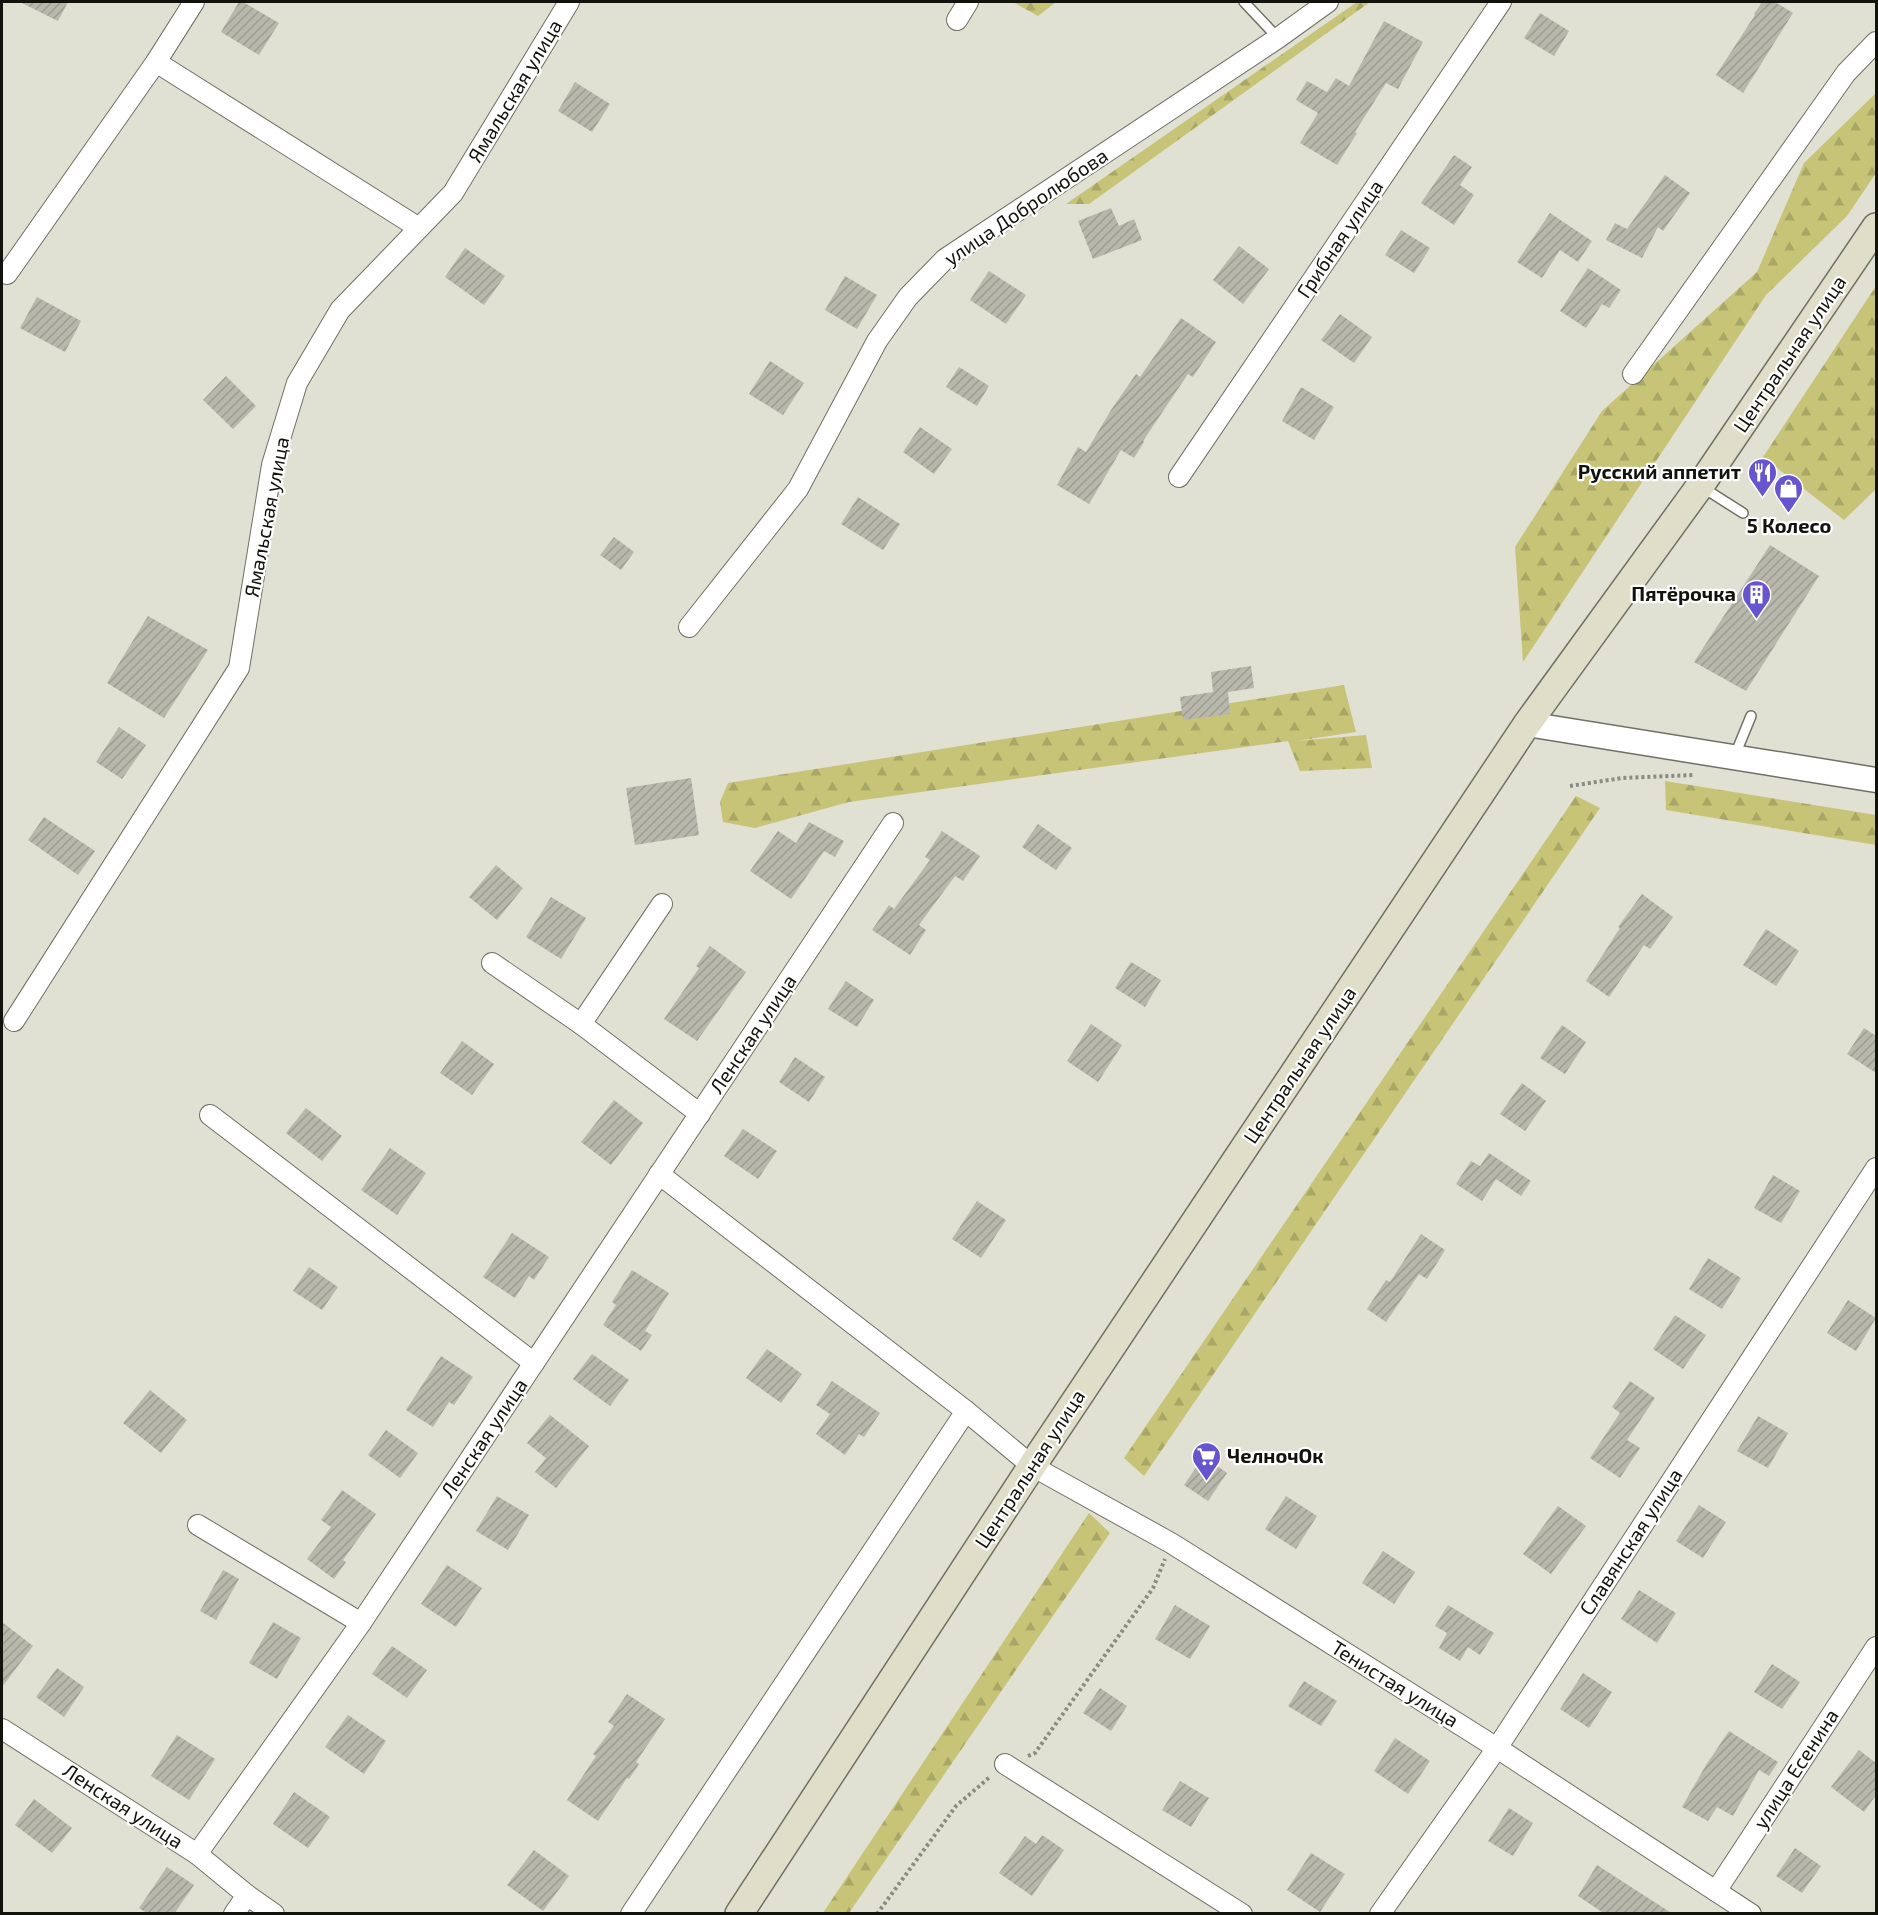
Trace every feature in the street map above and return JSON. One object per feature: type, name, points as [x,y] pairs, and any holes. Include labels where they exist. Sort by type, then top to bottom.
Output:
[{"type":"main road","name":"Центральная улица","points":[[739,1914],[1032,1466],[1527,724],[1700,486],[1876,227]]},
{"type":"street","points":[[8,274],[156,62],[194,2]]},
{"type":"street","name":"Ямальская улица","points":[[14,1021],[239,668],[272,465],[297,383],[340,310],[453,193],[569,2]]},
{"type":"street","points":[[957,20],[968,2]]},
{"type":"street","name":"улица Добролюбова","points":[[689,627],[798,489],[877,341],[908,297],[945,260],[1278,38],[1328,2]]},
{"type":"street","name":"Грибная улица","points":[[1179,477],[1501,2]]},
{"type":"street","points":[[1633,374],[1846,73],[1876,42]]},
{"type":"street","points":[[156,62],[419,228]]},
{"type":"street","points":[[1527,724],[1866,775]]},
{"type":"street","name":"Ленская улица","points":[[2,1729],[197,1854],[361,1623],[893,824]]},
{"type":"street","points":[[581,1024],[662,904]]},
{"type":"street","points":[[492,963],[581,1024],[700,1114]]},
{"type":"street","points":[[210,1115],[534,1363]]},
{"type":"street","name":"Славянская улица","points":[[1380,1914],[1497,1748],[1876,1168]]},
{"type":"street","name":"Тенистая улица","points":[[659,1174],[966,1411],[1032,1466],[1172,1543],[1497,1748],[1751,1914]]},
{"type":"street","points":[[631,1914],[966,1411]]},
{"type":"street","points":[[198,1525],[361,1623]]},
{"type":"street","name":"улица Есенина","points":[[1716,1891],[1876,1647]]},
{"type":"street","points":[[1005,1764],[1242,1914]]},
{"type":"street","points":[[197,1854],[274,1914]]},
{"type":"street","points":[[234,1914],[247,1895]]},
{"type":"lane","points":[[1244,2],[1278,38]]},
{"type":"lane","points":[[1700,486],[1743,513]]},
{"type":"lane","points":[[1734,756],[1751,716]]},
{"type":"path","points":[[1570,786],[1622,778],[1692,774],[1703,776]]},
{"type":"path","points":[[877,1914],[956,1806],[1005,1764],[1035,1753],[1153,1588],[1172,1543]]},
{"type":"green space","points":[[1013,2],[1056,2],[1038,16]]},
{"type":"green space","points":[[1357,2],[1370,2],[1089,204],[1066,204]]},
{"type":"green space","points":[[1876,93],[1876,173],[1847,216],[1766,295],[1523,662],[1515,547],[1602,411],[1757,272],[1804,163]]},
{"type":"green space","points":[[1876,286],[1876,489],[1844,520],[1763,457]]},
{"type":"green space","points":[[1344,685],[1356,732],[1296,741],[1366,735],[1372,768],[1300,771],[1288,741],[849,802],[755,828],[723,822],[720,802],[728,783]]},
{"type":"green space","points":[[1665,781],[1876,815],[1876,845],[1666,810]]},
{"type":"green space","points":[[1576,796],[1600,808],[1144,1476],[1124,1458]]},
{"type":"green space","points":[[1089,1513],[1110,1533],[849,1913],[823,1913]]},
{"type":"building","points":[[20,2],[68,2],[58,21]]},
{"type":"building","points":[[239,2],[243,2],[279,23],[259,55],[221,32]]},
{"type":"building","points":[[1762,2],[1775,2],[1793,13],[1743,93],[1716,75]]},
{"type":"building","points":[[1540,13],[1569,31],[1554,56],[1524,38]]},
{"type":"building","points":[[1384,21],[1423,42],[1398,89],[1386,83],[1337,165],[1300,143],[1318,113],[1296,100],[1307,81],[1327,92],[1336,78],[1349,86]]},
{"type":"building","points":[[575,82],[610,104],[592,132],[558,111]]},
{"type":"building","points":[[1454,155],[1472,167],[1460,185],[1474,195],[1454,225],[1421,203]]},
{"type":"building","points":[[1665,175],[1690,193],[1663,231],[1658,227],[1642,258],[1606,240],[1615,223],[1627,229]]},
{"type":"building","points":[[1111,208],[1119,226],[1134,219],[1142,240],[1093,259],[1078,221]]},
{"type":"building","points":[[1550,213],[1592,241],[1578,262],[1560,250],[1542,278],[1517,262]]},
{"type":"building","points":[[1401,230],[1430,248],[1414,273],[1385,255]]},
{"type":"building","points":[[1239,246],[1269,269],[1243,304],[1213,280]]},
{"type":"building","points":[[465,248],[505,276],[484,305],[445,277]]},
{"type":"building","points":[[1588,268],[1621,290],[1609,308],[1602,304],[1586,328],[1560,311]]},
{"type":"building","points":[[989,271],[1026,295],[1006,324],[970,300]]},
{"type":"building","points":[[845,276],[877,295],[857,329],[825,310]]},
{"type":"building","points":[[37,297],[81,321],[65,352],[20,328]]},
{"type":"building","points":[[1340,314],[1372,337],[1354,363],[1321,340]]},
{"type":"building","points":[[1181,318],[1216,342],[1193,377],[1188,374],[1134,458],[1121,450],[1089,504],[1057,485],[1078,447],[1086,452],[1136,374],[1140,377]]},
{"type":"building","points":[[770,361],[804,383],[783,415],[749,394]]},
{"type":"building","points":[[959,367],[989,386],[977,406],[946,387]]},
{"type":"building","points":[[226,376],[256,406],[233,429],[203,400]]},
{"type":"building","points":[[1301,387],[1334,407],[1314,440],[1282,421]]},
{"type":"building","points":[[920,427],[952,449],[934,474],[903,452]]},
{"type":"building","points":[[858,497],[900,524],[883,550],[841,524]]},
{"type":"building","points":[[614,537],[634,552],[621,570],[600,555]]},
{"type":"building","name":"Пятёрочка","points":[[1770,545],[1819,576],[1746,691],[1694,662]]},
{"type":"building","points":[[148,616],[208,650],[164,718],[107,683]]},
{"type":"building","points":[[1251,666],[1254,688],[1228,692],[1230,714],[1183,720],[1180,697],[1213,692],[1211,672]]},
{"type":"building","points":[[119,727],[146,745],[122,779],[96,762]]},
{"type":"building","points":[[691,778],[699,835],[635,845],[626,788]]},
{"type":"building","points":[[44,817],[95,851],[78,875],[28,840]]},
{"type":"building","points":[[809,822],[844,841],[835,857],[824,851],[791,899],[750,871],[778,831],[796,843]]},
{"type":"building","points":[[1038,824],[1072,848],[1056,870],[1022,847]]},
{"type":"building","points":[[942,831],[980,856],[963,881],[955,876],[919,925],[926,930],[910,955],[872,930],[889,905],[894,909],[930,860],[925,857]]},
{"type":"building","points":[[496,865],[523,888],[497,920],[469,897]]},
{"type":"building","points":[[1642,894],[1673,917],[1650,949],[1644,945],[1609,997],[1586,981],[1620,928],[1618,927]]},
{"type":"building","points":[[551,897],[586,918],[561,959],[526,937]]},
{"type":"building","points":[[1766,929],[1799,951],[1776,986],[1743,965]]},
{"type":"building","points":[[710,946],[746,972],[697,1041],[664,1019],[699,968],[696,966]]},
{"type":"building","points":[[1131,962],[1161,980],[1145,1007],[1115,988]]},
{"type":"building","points":[[846,981],[874,1000],[857,1027],[828,1009]]},
{"type":"building","points":[[1091,1024],[1122,1045],[1098,1082],[1067,1061]]},
{"type":"building","points":[[1562,1025],[1586,1042],[1565,1074],[1540,1058]]},
{"type":"building","points":[[1864,1028],[1876,1036],[1876,1073],[1847,1054]]},
{"type":"building","points":[[462,1041],[494,1064],[472,1095],[440,1073]]},
{"type":"building","points":[[795,1057],[825,1077],[809,1102],[779,1082]]},
{"type":"building","points":[[1522,1083],[1546,1101],[1525,1131],[1500,1114]]},
{"type":"building","points":[[614,1100],[643,1123],[611,1165],[581,1142]]},
{"type":"building","points":[[306,1108],[342,1136],[322,1161],[286,1133]]},
{"type":"building","points":[[743,1129],[777,1151],[758,1179],[724,1156]]},
{"type":"building","points":[[390,1148],[426,1173],[397,1215],[361,1190]]},
{"type":"building","points":[[1489,1153],[1531,1181],[1521,1196],[1496,1179],[1482,1201],[1456,1184],[1471,1161],[1480,1166]]},
{"type":"building","points":[[1773,1175],[1800,1191],[1781,1223],[1754,1208]]},
{"type":"building","points":[[977,1201],[1006,1220],[981,1258],[952,1239]]},
{"type":"building","points":[[512,1233],[549,1257],[534,1280],[529,1276],[515,1298],[483,1277]]},
{"type":"building","points":[[1421,1234],[1445,1250],[1427,1279],[1419,1274],[1386,1322],[1367,1309],[1386,1280],[1390,1282]]},
{"type":"building","points":[[1708,1258],[1741,1278],[1722,1309],[1689,1289]]},
{"type":"building","points":[[309,1267],[338,1287],[322,1310],[293,1291]]},
{"type":"building","points":[[632,1270],[669,1293],[645,1331],[652,1335],[641,1351],[603,1325],[616,1305],[612,1302]]},
{"type":"building","points":[[1848,1300],[1876,1318],[1856,1351],[1827,1333]]},
{"type":"building","points":[[1675,1315],[1706,1335],[1683,1369],[1653,1349]]},
{"type":"building","points":[[767,1349],[802,1374],[781,1403],[746,1378]]},
{"type":"building","points":[[592,1354],[629,1380],[610,1406],[573,1379]]},
{"type":"building","points":[[441,1356],[473,1377],[454,1405],[449,1402],[433,1427],[406,1410]]},
{"type":"building","points":[[832,1381],[880,1413],[864,1437],[859,1434],[845,1455],[816,1434],[830,1414],[816,1405]]},
{"type":"building","points":[[1630,1381],[1655,1398],[1627,1440],[1640,1448],[1620,1478],[1590,1458],[1620,1413],[1612,1407]]},
{"type":"building","points":[[150,1390],[187,1420],[161,1453],[123,1423]]},
{"type":"building","points":[[550,1415],[589,1446],[556,1488],[535,1472],[546,1458],[527,1443]]},
{"type":"building","points":[[1758,1416],[1788,1433],[1768,1468],[1737,1451]]},
{"type":"building","points":[[386,1430],[418,1453],[400,1478],[368,1455]]},
{"type":"building","points":[[1204,1456],[1227,1473],[1208,1501],[1184,1485]]},
{"type":"building","points":[[342,1490],[376,1514],[343,1560],[346,1562],[334,1579],[307,1559],[331,1527],[321,1520]]},
{"type":"building","points":[[497,1496],[529,1515],[508,1550],[476,1531]]},
{"type":"building","points":[[1286,1496],[1317,1516],[1296,1549],[1265,1529]]},
{"type":"building","points":[[1699,1505],[1726,1522],[1703,1558],[1676,1541]]},
{"type":"building","points":[[1558,1506],[1586,1526],[1551,1574],[1523,1554]]},
{"type":"building","points":[[1383,1551],[1415,1572],[1394,1604],[1362,1583]]},
{"type":"building","points":[[447,1565],[482,1588],[456,1627],[421,1604]]},
{"type":"building","points":[[223,1570],[239,1579],[216,1620],[200,1611]]},
{"type":"building","points":[[1639,1590],[1676,1613],[1657,1643],[1621,1619]]},
{"type":"building","points":[[1175,1605],[1210,1626],[1190,1659],[1155,1639]]},
{"type":"building","points":[[1448,1605],[1494,1633],[1480,1655],[1468,1647],[1460,1661],[1439,1648],[1447,1633],[1435,1626]]},
{"type":"building","points":[[2,1622],[33,1646],[2,1687]]},
{"type":"building","points":[[273,1622],[301,1638],[277,1679],[249,1663]]},
{"type":"building","points":[[392,1646],[427,1670],[407,1698],[372,1674]]},
{"type":"building","points":[[1772,1664],[1800,1682],[1782,1709],[1754,1692]]},
{"type":"building","points":[[57,1668],[84,1687],[64,1717],[36,1697]]},
{"type":"building","points":[[1583,1673],[1612,1692],[1589,1728],[1560,1709]]},
{"type":"building","points":[[1304,1681],[1337,1701],[1321,1726],[1288,1706]]},
{"type":"building","points":[[1100,1688],[1127,1706],[1111,1731],[1083,1713]]},
{"type":"building","points":[[627,1694],[665,1719],[636,1762],[639,1764],[598,1821],[567,1800],[596,1756],[593,1754],[614,1726],[608,1722]]},
{"type":"building","points":[[348,1715],[386,1741],[364,1774],[325,1747]]},
{"type":"building","points":[[1729,1731],[1778,1762],[1769,1776],[1759,1770],[1733,1816],[1717,1807],[1708,1821],[1682,1807]]},
{"type":"building","points":[[177,1735],[215,1759],[189,1800],[151,1776]]},
{"type":"building","points":[[1395,1738],[1430,1761],[1408,1794],[1374,1771]]},
{"type":"building","points":[[1859,1750],[1876,1763],[1876,1795],[1864,1812],[1831,1787]]},
{"type":"building","points":[[1180,1781],[1209,1798],[1191,1827],[1162,1810]]},
{"type":"building","points":[[294,1792],[330,1817],[308,1848],[273,1824]]},
{"type":"building","points":[[34,1799],[72,1828],[52,1853],[15,1825]]},
{"type":"building","points":[[1509,1808],[1533,1823],[1513,1856],[1488,1841]]},
{"type":"building","points":[[1042,1835],[1064,1850],[1032,1896],[999,1873],[1025,1836],[1036,1844]]},
{"type":"building","points":[[1795,1848],[1821,1866],[1802,1893],[1776,1876]]},
{"type":"building","points":[[534,1850],[569,1876],[543,1911],[507,1885]]},
{"type":"building","points":[[1311,1853],[1345,1874],[1320,1912],[1287,1890]]},
{"type":"building","points":[[1597,1865],[1673,1914],[1605,1914],[1578,1896]]},
{"type":"building","points":[[167,1867],[194,1885],[174,1914],[148,1914],[139,1908]]},
{"type":"place","name":"Русский аппетит","points":[[1762,498]]},
{"type":"place","name":"5 Колесо","points":[[1789,514]]},
{"type":"place","name":"Пятёрочка","points":[[1757,620]]},
{"type":"place","name":"ЧелночОк","points":[[1206,1482]]}]
